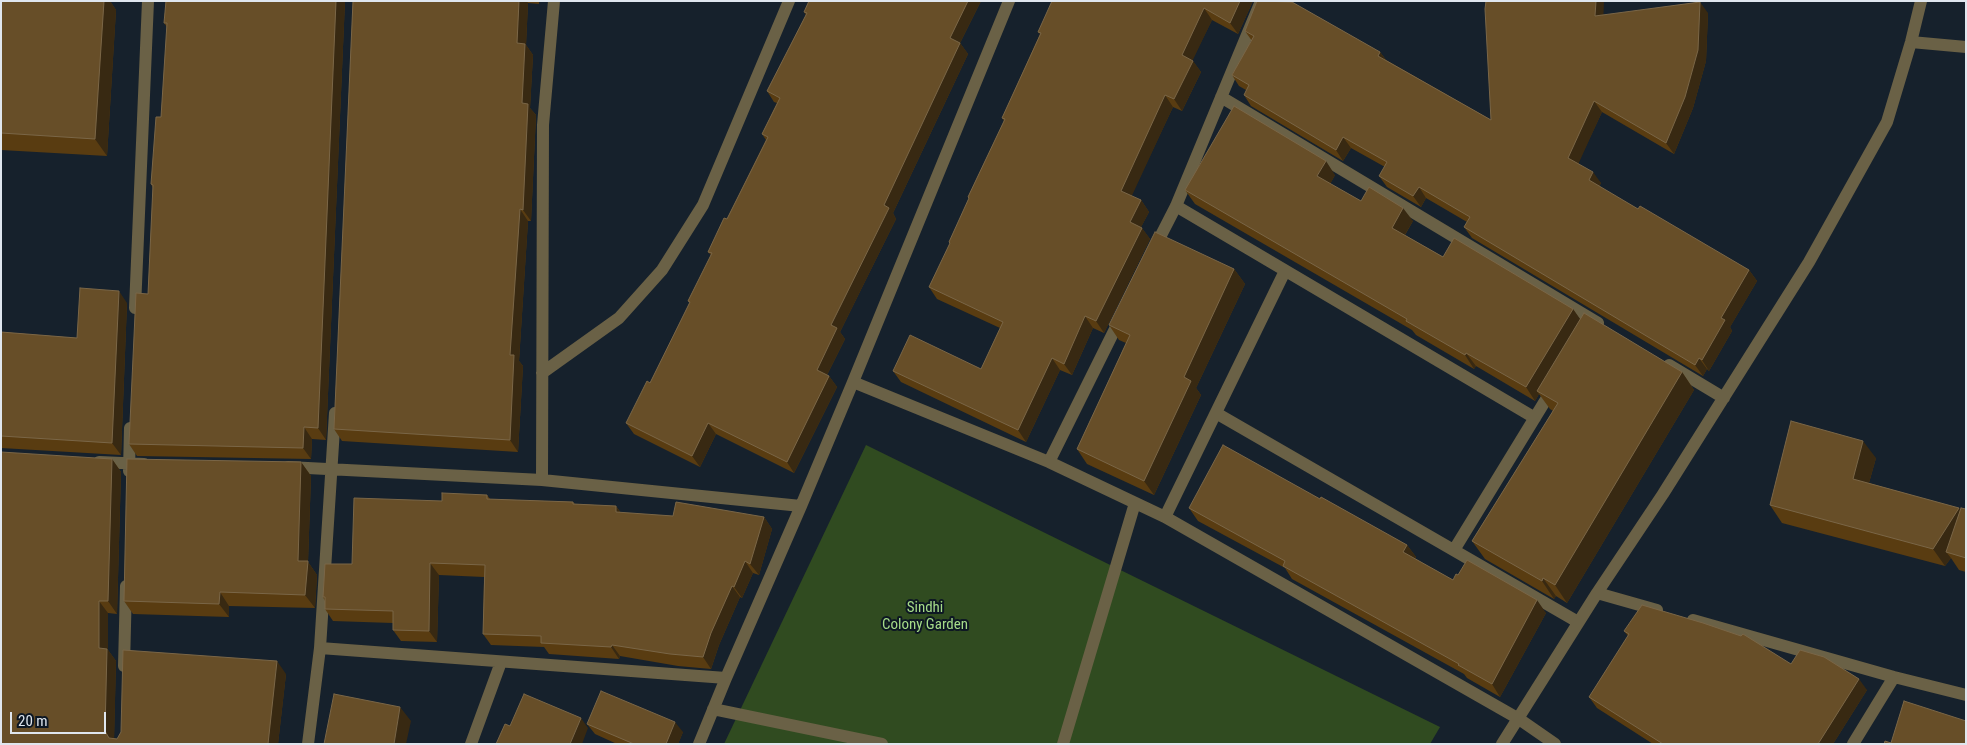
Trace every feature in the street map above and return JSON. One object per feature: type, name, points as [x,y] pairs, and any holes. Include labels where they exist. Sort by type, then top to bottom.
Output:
[{"type":"street","points":[[135,316],[148,1]]},
{"type":"street","points":[[542,480],[542,125],[554,1]]},
{"type":"street","points":[[542,373],[619,318],[662,270],[703,205],[789,1]]},
{"type":"street","points":[[699,744],[854,382],[1009,1]]},
{"type":"street","points":[[1149,259],[1176,206],[1261,1]]},
{"type":"street","points":[[1502,744],[1809,262],[1887,122],[1911,42],[1920,1]]},
{"type":"street","points":[[1911,42],[1966,47]]},
{"type":"street","points":[[1221,97],[1591,324],[1610,330]]},
{"type":"street","points":[[1176,206],[1535,418]]},
{"type":"street","points":[[1165,517],[1285,272]]},
{"type":"street","points":[[1049,462],[1128,303]]},
{"type":"street","points":[[1659,359],[1724,398]]},
{"type":"street","points":[[1454,550],[1559,377]]},
{"type":"street","points":[[854,382],[1049,462],[1165,517],[1519,720],[1555,744]]},
{"type":"street","points":[[308,744],[320,648],[336,399]]},
{"type":"street","points":[[1216,413],[1578,622]]},
{"type":"street","points":[[128,483],[131,414]]},
{"type":"street","points":[[90,461],[158,464]]},
{"type":"street","points":[[275,467],[333,468],[542,480],[801,506]]},
{"type":"street","points":[[1064,744],[1135,503]]},
{"type":"street","points":[[123,676],[126,570]]},
{"type":"street","points":[[1597,593],[1894,677],[1966,694]]},
{"type":"street","points":[[320,648],[726,678]]},
{"type":"street","points":[[471,744],[501,662]]},
{"type":"street","points":[[1853,744],[1894,677]]},
{"type":"street","points":[[713,709],[882,744]]},
{"type":"green space","name":"Sindhi Colony Garden","points":[[866,445],[1440,727],[1430,744],[724,744]]},
{"type":"building","points":[[1,1],[104,1],[95,139],[1,133]]},
{"type":"building","points":[[166,1],[336,1],[318,428],[304,427],[303,448],[129,444],[136,293],[148,294],[153,185],[151,184],[156,117],[161,117],[167,23],[164,23]]},
{"type":"building","points":[[353,1],[519,1],[517,43],[525,44],[522,103],[528,104],[523,210],[520,209],[510,355],[514,355],[510,440],[334,429]]},
{"type":"building","points":[[809,1],[968,1],[950,38],[960,43],[884,205],[889,208],[831,325],[837,328],[817,370],[829,376],[787,462],[708,423],[692,456],[626,423],[647,381],[650,383],[712,253],[708,252],[724,218],[727,219],[768,137],[762,134],[780,98],[767,91],[807,13],[804,12]]},
{"type":"building","points":[[1052,1],[1240,1],[1230,23],[1204,8],[1182,55],[1193,61],[1174,99],[1165,95],[1121,191],[1141,200],[1130,222],[1142,228],[1096,321],[1085,316],[1064,364],[1052,358],[1018,430],[893,371],[910,335],[981,369],[1003,322],[929,287],[950,243],[968,197],[1005,119],[1002,118],[1041,33],[1038,32]]},
{"type":"building","points":[[1257,1],[1292,2],[1380,52],[1378,56],[1491,120],[1486,1],[1596,1],[1595,16],[1700,2],[1698,50],[1685,97],[1666,143],[1594,101],[1568,158],[1593,172],[1589,180],[1638,209],[1640,206],[1749,270],[1721,318],[1725,320],[1702,360],[1699,358],[1695,365],[1464,227],[1470,217],[1419,187],[1413,196],[1379,176],[1387,162],[1343,137],[1336,150],[1244,95],[1249,85],[1232,75],[1254,36],[1245,31]]},
{"type":"building","points":[[1234,106],[1326,161],[1317,176],[1361,201],[1369,187],[1403,208],[1392,228],[1443,257],[1454,238],[1573,309],[1526,387],[1406,321],[1407,319],[1185,190]]},
{"type":"building","points":[[1155,232],[1234,269],[1184,377],[1191,381],[1144,481],[1077,449],[1130,335],[1109,325]]},
{"type":"building","points":[[80,288],[119,291],[112,443],[1,436],[1,332],[77,338]]},
{"type":"building","points":[[1584,313],[1682,372],[1555,585],[1543,578],[1542,581],[1472,541],[1558,403],[1537,391]]},
{"type":"building","points":[[1791,421],[1863,441],[1853,479],[1959,508],[1933,549],[1770,505]]},
{"type":"building","points":[[1223,445],[1407,545],[1403,552],[1453,580],[1467,560],[1537,600],[1492,684],[1283,566],[1285,561],[1189,508]]},
{"type":"building","points":[[1,452],[112,459],[108,601],[99,601],[99,648],[107,649],[105,731],[109,738],[117,739],[121,732],[123,650],[277,661],[268,744],[1,744]]},
{"type":"building","points":[[127,459],[301,462],[298,561],[308,561],[305,595],[220,592],[219,604],[124,601]]},
{"type":"building","points":[[442,493],[487,495],[487,499],[573,502],[573,504],[616,506],[616,512],[673,516],[676,502],[764,517],[750,564],[745,561],[734,587],[732,586],[711,633],[703,657],[612,645],[611,647],[541,643],[541,636],[483,634],[485,565],[430,563],[429,631],[393,630],[393,611],[325,609],[325,597],[323,597],[325,564],[352,564],[354,498],[442,501]]},
{"type":"building","points":[[1961,508],[1966,509],[1966,558],[1946,552]]},
{"type":"building","points":[[1642,605],[1741,636],[1743,634],[1791,664],[1800,650],[1824,657],[1859,679],[1818,744],[1663,744],[1589,697],[1629,634],[1624,631]]},
{"type":"building","points":[[601,691],[675,722],[666,744],[634,744],[587,724]]},
{"type":"building","points":[[334,694],[400,707],[394,744],[324,744]]},
{"type":"building","points":[[524,694],[581,718],[570,744],[496,744],[505,724],[510,726]]},
{"type":"building","points":[[1904,701],[1966,721],[1966,744],[1884,744],[1885,741],[1891,743]]}]
